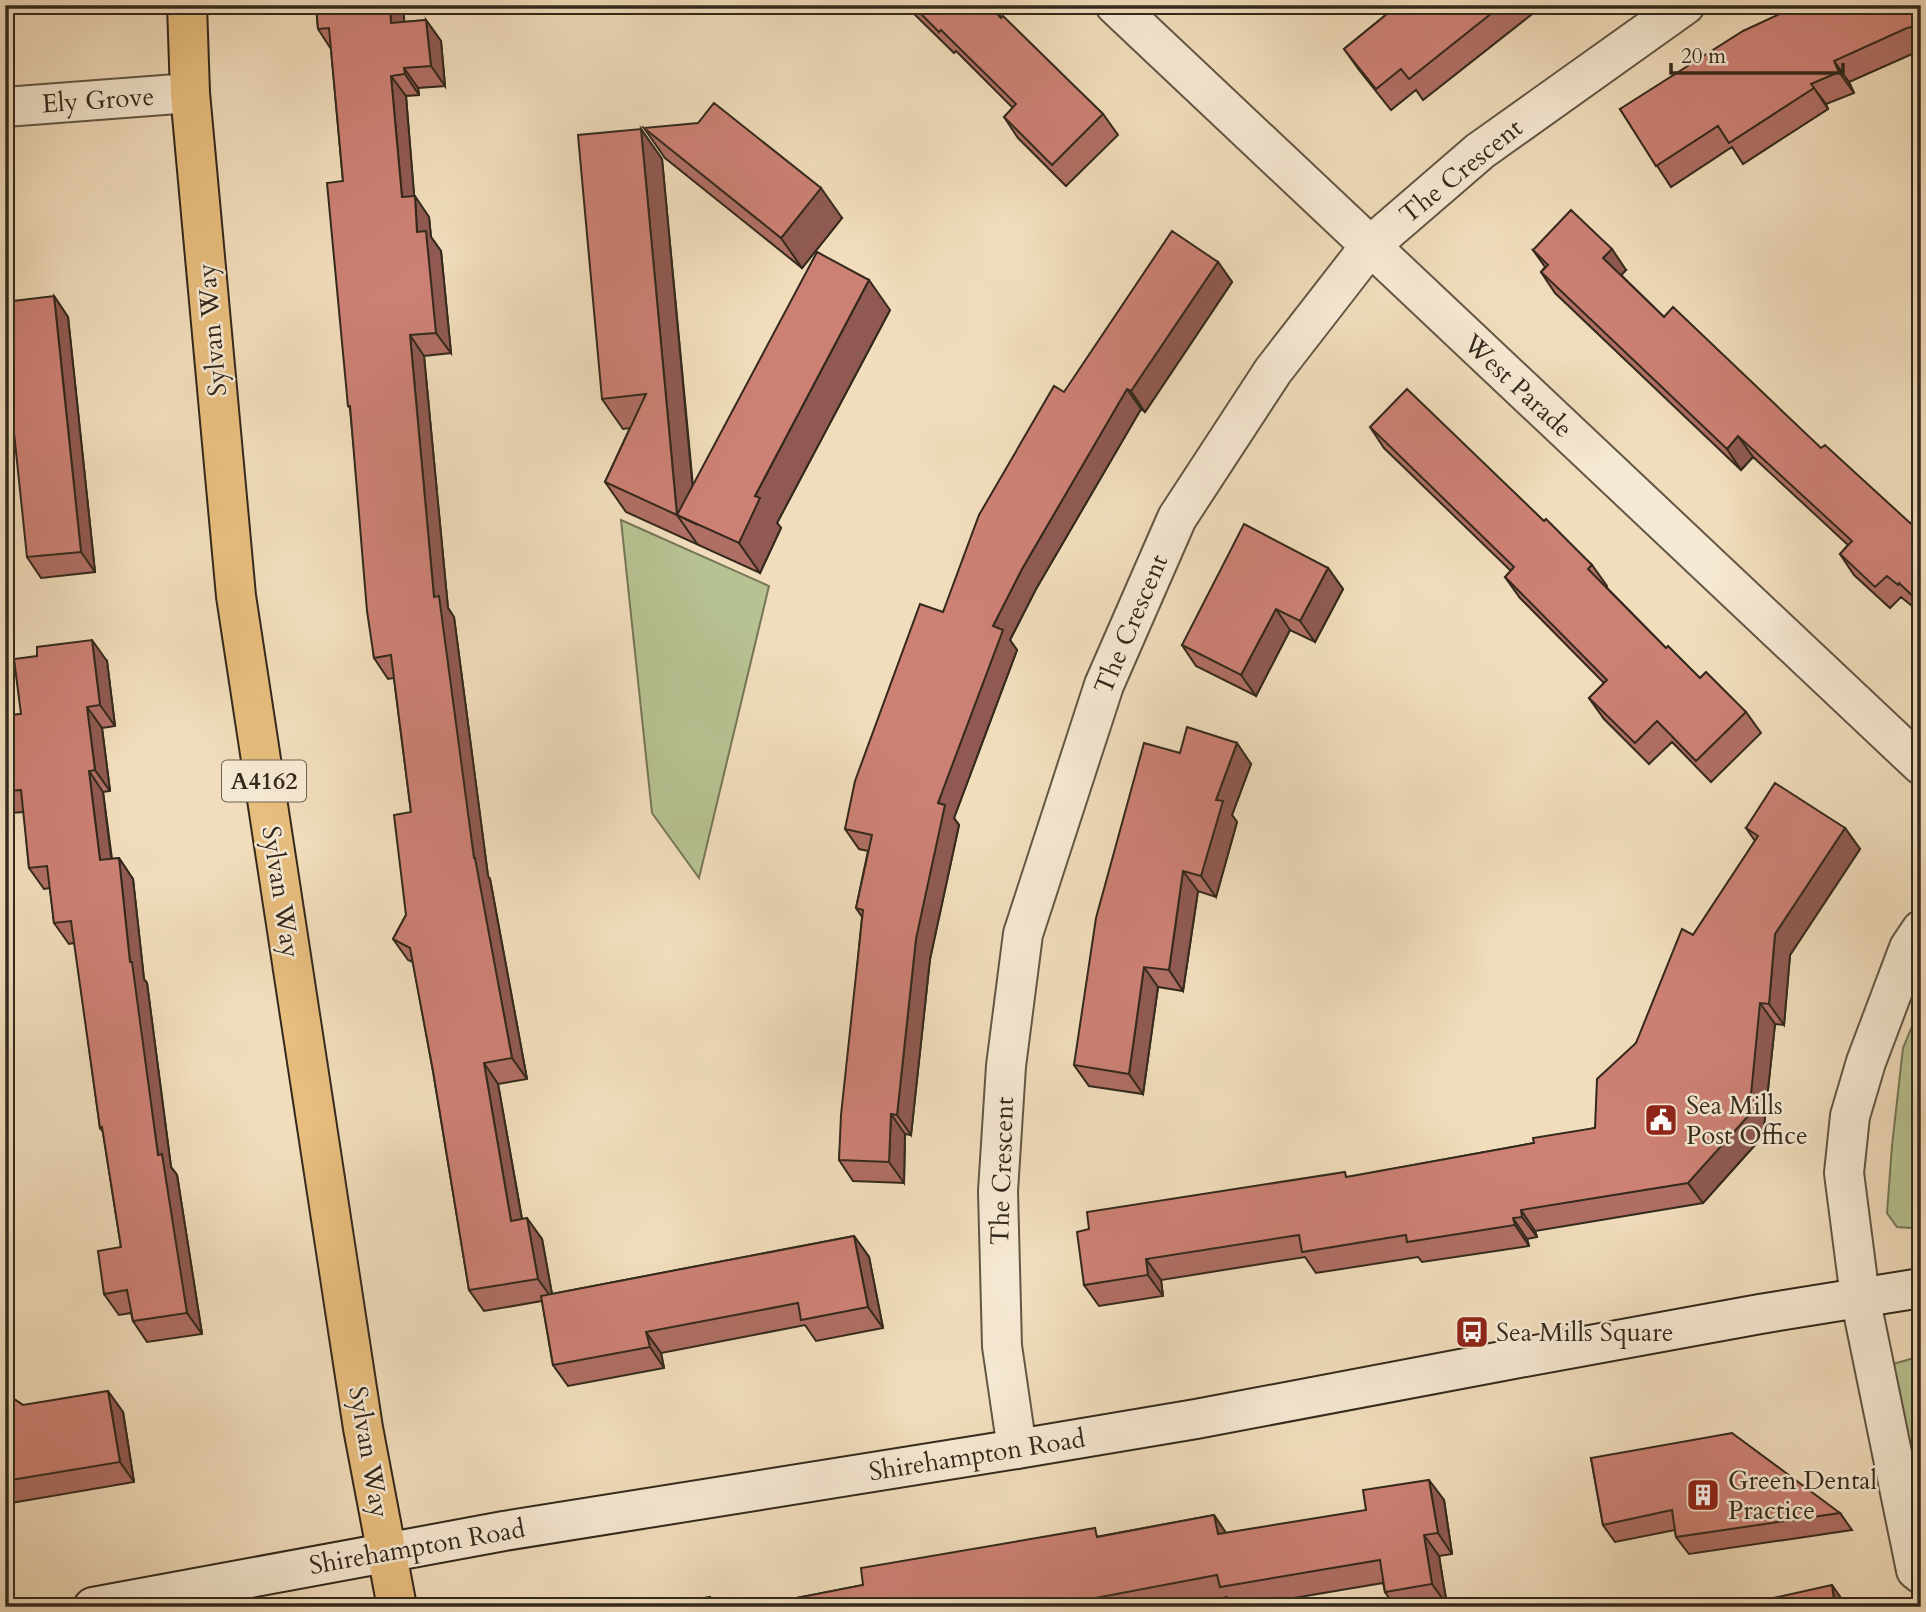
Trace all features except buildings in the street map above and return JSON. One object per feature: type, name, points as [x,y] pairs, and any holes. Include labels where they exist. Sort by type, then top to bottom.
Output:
[{"type":"main road","name":"Sylvan Way","points":[[187,5],[190,93],[236,596],[363,1428],[397,1607]]},
{"type":"street","name":"West Parade","points":[[1115,5],[1921,765]]},
{"type":"street","name":"The Crescent","points":[[1017,1449],[1002,1346],[998,1191],[1006,1066],[1023,934],[1104,685],[1177,518],[1273,371],[1370,246],[1480,151],[1685,5]]},
{"type":"street","name":"Ely Grove","points":[[5,107],[190,93]]},
{"type":"street","points":[[1921,930],[1909,948],[1866,1062],[1850,1116],[1844,1174],[1860,1297],[1916,1570],[1921,1574]]},
{"type":"street","name":"Shirehampton Road","points":[[93,1607],[504,1531],[1196,1419],[1508,1360],[1921,1288]]},
{"type":"green space","points":[[621,520],[769,586],[699,878],[652,813]]},
{"type":"green space","points":[[1921,1005],[1921,1226],[1897,1227],[1887,1213],[1892,1146],[1903,1048]]},
{"type":"green space","points":[[1921,1356],[1921,1504],[1893,1364]]},
{"type":"place","name":"Sea Mills Post Office","points":[[1661,1120]]},
{"type":"place","name":"Sea Mills Square","points":[[1472,1332]]},
{"type":"place","name":"Green Dental Practice","points":[[1703,1495]]}]
